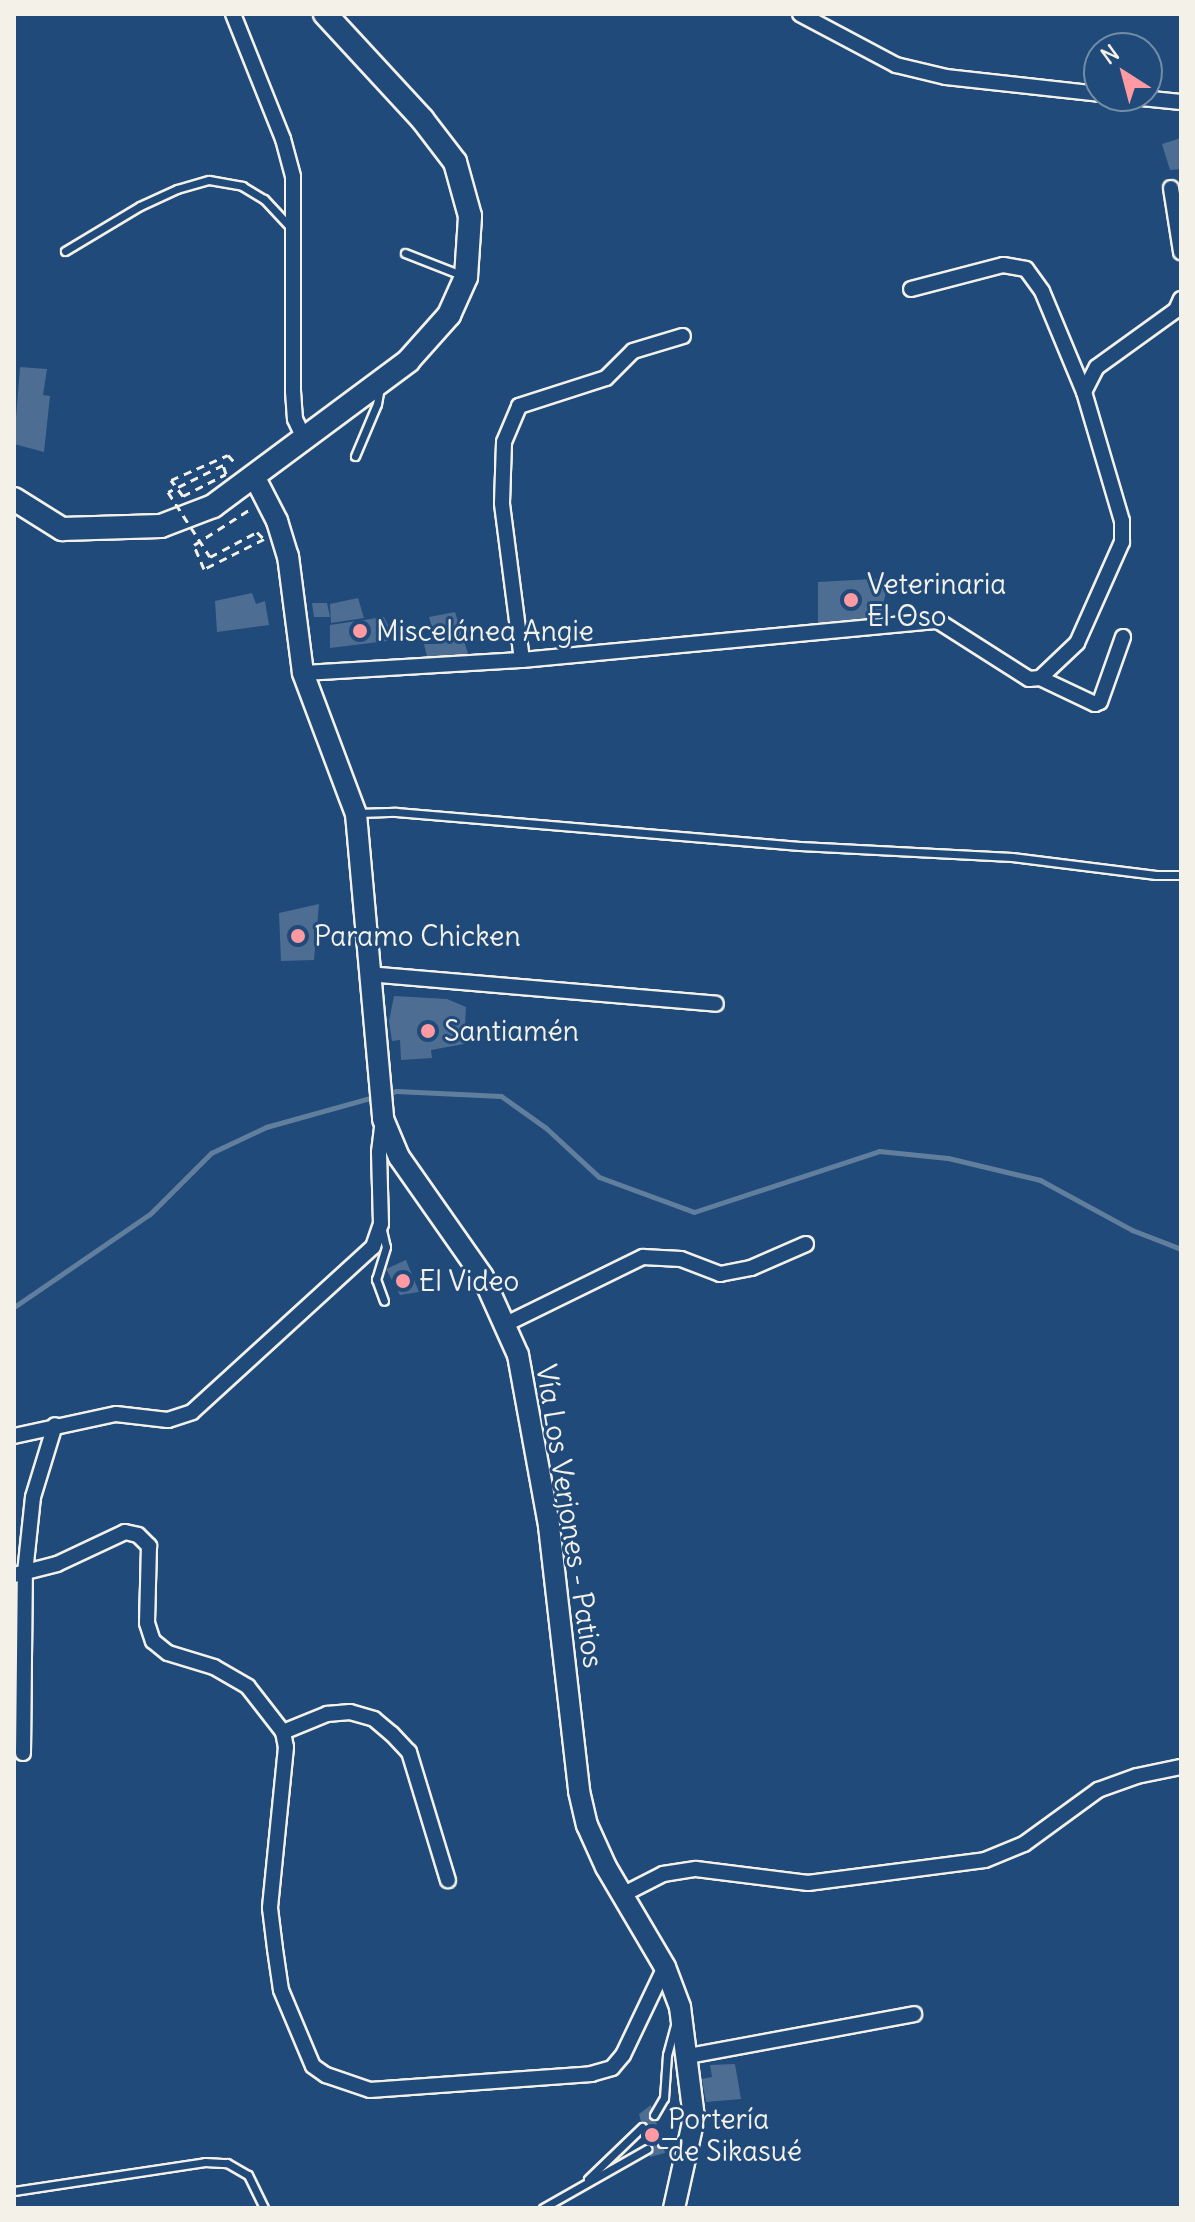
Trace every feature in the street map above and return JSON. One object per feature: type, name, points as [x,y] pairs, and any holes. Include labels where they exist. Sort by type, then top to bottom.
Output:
[{"type":"main road","points":[[14,499],[62,529],[161,526],[213,506],[250,466],[304,438],[408,361],[449,315],[466,277],[470,216],[455,162],[422,119],[325,14]]},
{"type":"street","points":[[233,14],[283,139],[293,177],[293,391],[295,419],[304,438]]},
{"type":"street","points":[[800,14],[896,65],[946,77],[1083,92]]},
{"type":"street","points":[[1171,188],[1181,252]]},
{"type":"street","points":[[911,289],[1003,265],[1026,269],[1042,291],[1084,392],[1122,521],[1122,542],[1077,643],[1040,678]]},
{"type":"street","points":[[1084,392],[1097,367],[1176,310],[1181,299]]},
{"type":"street","points":[[522,660],[502,503],[504,442],[519,406],[606,378],[633,351],[683,336]]},
{"type":"street","name":"Vía Los Verjones - Patios","points":[[250,466],[288,556],[303,673],[356,814],[382,1104],[399,1157],[483,1277],[518,1355],[549,1526],[579,1791],[587,1825],[606,1867],[665,1967],[680,2007],[694,2118],[674,2208]]},
{"type":"street","points":[[303,673],[522,660],[938,621],[1029,679],[1040,678],[1095,704],[1100,702],[1123,637]]},
{"type":"street","points":[[369,974],[716,1004]]},
{"type":"street","points":[[14,1436],[116,1414],[168,1420],[192,1412],[373,1247],[381,1224],[379,1152],[382,1104]]},
{"type":"street","points":[[504,1325],[643,1257],[681,1259],[720,1274],[751,1268],[806,1244]]},
{"type":"street","points":[[23,1753],[20,1574],[33,1497],[55,1425]]},
{"type":"street","points":[[20,1574],[57,1564],[125,1532],[138,1535],[149,1546],[147,1623],[153,1641],[168,1653],[214,1667],[248,1687],[283,1732],[286,1747],[271,1882],[275,1949],[281,1990],[313,2066],[326,2075],[370,2090],[591,2074],[612,2068],[623,2055],[665,1967]]},
{"type":"street","points":[[283,1732],[327,1714],[350,1712],[374,1719],[392,1734],[409,1752],[448,1880]]},
{"type":"street","points":[[624,1894],[663,1874],[696,1869],[808,1883],[985,1860],[1024,1844],[1098,1790],[1137,1776],[1181,1767]]},
{"type":"street","points":[[688,2056],[914,2014]]},
{"type":"lane","points":[[65,251],[140,206],[177,189],[209,180],[242,186],[264,199],[293,230]]},
{"type":"lane","points":[[405,253],[466,277]]},
{"type":"lane","points":[[355,456],[377,404],[381,381]]},
{"type":"lane","points":[[356,814],[396,812],[800,846],[1012,857],[1156,875],[1181,875]]},
{"type":"lane","points":[[381,1224],[386,1247],[376,1279],[384,1301]]},
{"type":"lane","points":[[654,2115],[664,2098],[667,2055],[680,2007]]},
{"type":"lane","points":[[581,2186],[642,2127]]},
{"type":"lane","points":[[662,2143],[688,2143]]},
{"type":"lane","points":[[543,2208],[647,2149]]},
{"type":"lane","points":[[14,2191],[205,2162],[227,2163],[248,2175],[264,2208]]},
{"type":"path","points":[[250,466],[234,465],[228,455],[171,480],[183,496],[226,474],[223,465],[168,492],[210,557],[257,532],[264,539],[204,569],[194,545],[266,500]]},
{"type":"building","points":[[1181,138],[1181,169],[1170,170],[1162,144]]},
{"type":"building","points":[[20,367],[47,369],[43,395],[50,396],[44,452],[14,444]]},
{"type":"building","name":"Veterinaria El Oso","points":[[890,578],[879,619],[818,625],[818,582]]},
{"type":"building","points":[[252,593],[256,604],[265,601],[269,625],[217,632],[215,601]]},
{"type":"building","points":[[358,598],[364,618],[331,623],[330,604]]},
{"type":"building","points":[[312,603],[327,603],[330,617],[314,617]]},
{"type":"building","points":[[455,612],[469,657],[428,661],[424,644],[437,644],[429,617]]},
{"type":"building","name":"Miscelánea Angie","points":[[384,617],[393,636],[387,641],[330,648],[330,625]]},
{"type":"building","name":"Paramo Chicken","points":[[319,904],[314,960],[281,961],[279,913]]},
{"type":"building","name":"Santiamén","points":[[394,996],[447,999],[466,1007],[464,1044],[431,1050],[432,1058],[401,1060],[400,1040],[392,1041],[389,1021]]},
{"type":"building","name":"El Video","points":[[406,1260],[419,1292],[400,1295],[386,1269]]},
{"type":"building","points":[[735,2064],[741,2099],[706,2102],[702,2079],[712,2077],[710,2065]]},
{"type":"building","name":"Portería de Sikasué","points":[[651,2105],[665,2153],[650,2157],[639,2114]]},
{"type":"waterway","points":[[387,1094],[396,1091],[501,1096],[546,1128],[599,1177],[694,1212],[879,1151],[948,1158],[1040,1180],[1132,1230],[1181,1249]]},
{"type":"waterway","points":[[14,1307],[150,1214],[211,1153],[266,1127],[377,1096]]},
{"type":"place","name":"Veterinaria El Oso","points":[[851,600]]},
{"type":"place","name":"Miscelánea Angie","points":[[360,631]]},
{"type":"place","name":"Paramo Chicken","points":[[298,936]]},
{"type":"place","name":"Santiamén","points":[[428,1031]]},
{"type":"place","name":"El Video","points":[[403,1281]]},
{"type":"place","name":"Portería de Sikasué","points":[[652,2135]]}]
